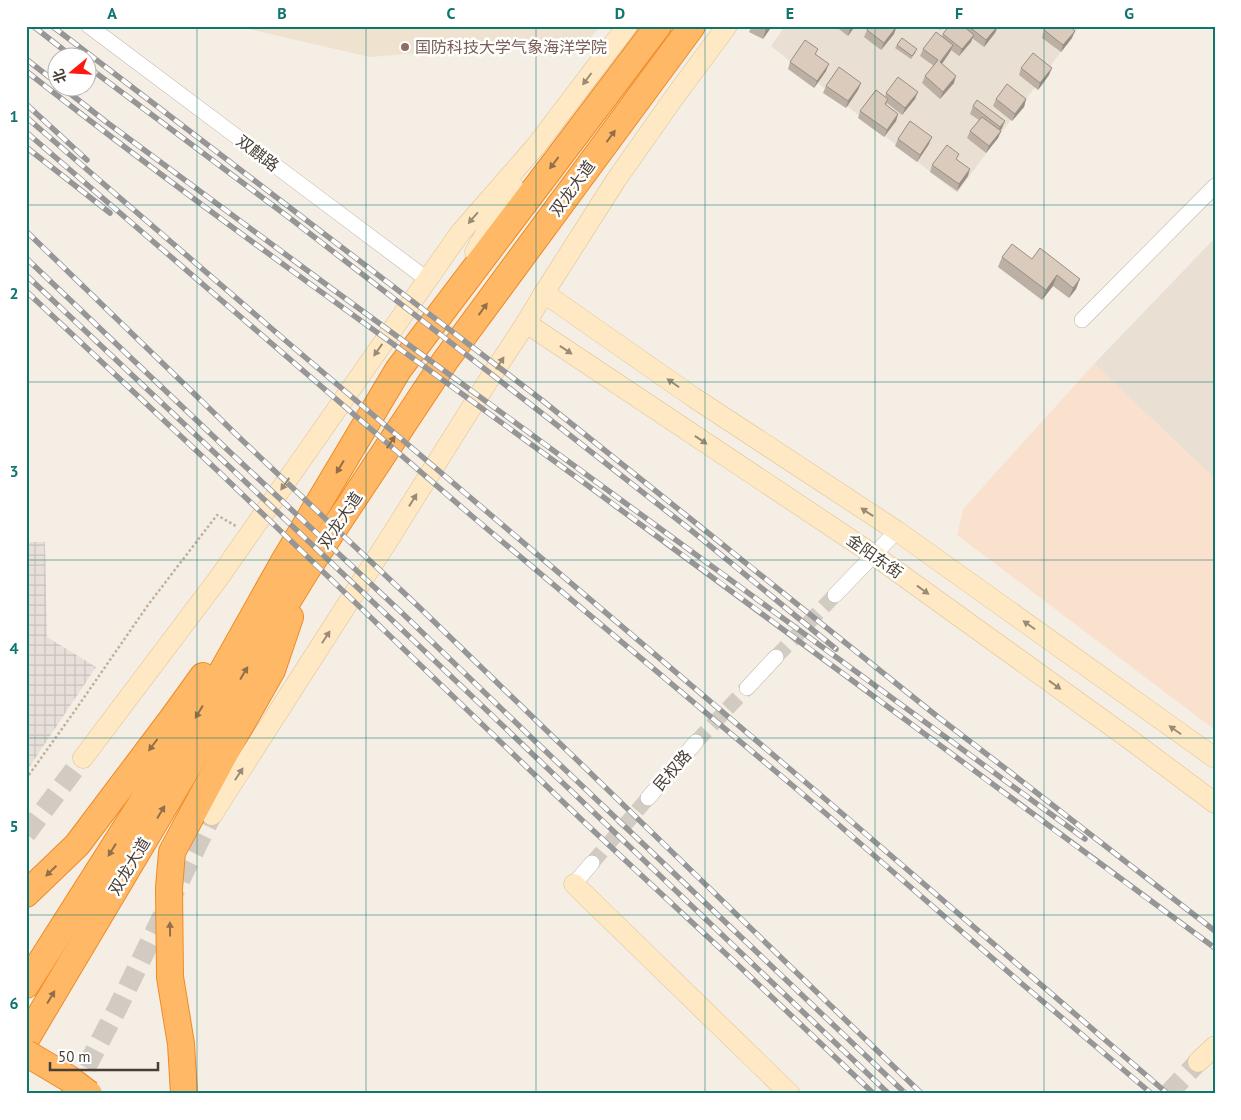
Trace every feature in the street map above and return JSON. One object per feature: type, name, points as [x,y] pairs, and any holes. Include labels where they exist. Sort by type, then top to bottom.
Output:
[{"type":"highway","name":"双龙大道","points":[[26,1039],[246,669],[295,567],[398,370],[658,26]]},
{"type":"highway","name":"双龙大道","points":[[26,986],[200,711],[295,567],[692,26]]},
{"type":"highway","points":[[26,894],[77,845],[172,719],[295,567]]},
{"type":"highway","points":[[184,1094],[181,1044],[170,978],[169,888],[172,852],[272,670],[295,567]]},
{"type":"highway","points":[[177,1022],[188,1061],[193,1094]]},
{"type":"highway","points":[[26,1053],[68,1078],[89,1094]]},
{"type":"street","name":"双麒路","points":[[89,26],[428,280]]},
{"type":"street","points":[[82,758],[218,579],[460,234],[535,148],[627,26]]},
{"type":"street","points":[[212,815],[616,180],[727,26]]},
{"type":"street","points":[[437,319],[535,148]]},
{"type":"street","points":[[1082,320],[1215,186]]},
{"type":"street","name":"金阳东街","points":[[544,292],[693,397],[897,531],[1215,758]]},
{"type":"street","name":"金阳东街","points":[[526,323],[874,555],[1120,732],[1215,803]]},
{"type":"street","points":[[835,595],[897,531]]},
{"type":"street","points":[[747,688],[776,657]]},
{"type":"street","name":"民权路","points":[[648,798],[696,742]]},
{"type":"street","points":[[592,863],[574,884],[790,1094]]},
{"type":"street","points":[[1198,1062],[1215,1046]]},
{"type":"path","points":[[26,779],[148,605],[217,514],[250,534]]},
{"type":"shaded area","name":"国防科技大学气象海洋学院","points":[[236,26],[600,26],[591,38],[370,57]]},
{"type":"shaded area","points":[[785,26],[1080,26],[957,193],[771,46]]},
{"type":"shaded area","points":[[1215,238],[1215,479],[1094,364]]},
{"type":"shaded area","points":[[1094,364],[1215,479],[1215,730],[957,535],[963,509]]},
{"type":"shaded area","points":[[26,542],[45,542],[47,637],[96,667],[26,772]]},
{"type":"building","points":[[870,26],[897,26],[884,43],[867,30]]},
{"type":"building","points":[[949,26],[963,26],[974,35],[962,49],[943,34]]},
{"type":"building","points":[[968,26],[998,26],[986,40]]},
{"type":"building","points":[[1047,26],[1069,26],[1075,31],[1063,45],[1044,30]]},
{"type":"building","points":[[936,32],[953,45],[940,62],[956,76],[943,92],[925,76],[938,60],[923,49]]},
{"type":"building","points":[[902,38],[917,49],[912,56],[897,45]]},
{"type":"building","points":[[805,40],[818,49],[815,54],[829,64],[817,81],[790,62]]},
{"type":"building","points":[[1033,53],[1052,68],[1040,83],[1021,68]]},
{"type":"building","points":[[839,67],[861,83],[848,101],[826,86]]},
{"type":"building","points":[[898,77],[918,92],[905,108],[886,93]]},
{"type":"building","points":[[1007,84],[1026,99],[1015,114],[996,99]]},
{"type":"building","points":[[876,90],[888,99],[885,104],[898,114],[887,130],[860,111]]},
{"type":"building","points":[[977,100],[1005,121],[1000,127],[973,106]]},
{"type":"building","points":[[982,117],[1001,131],[989,146],[970,131]]},
{"type":"building","points":[[910,121],[932,137],[920,155],[898,139]]},
{"type":"building","points":[[947,145],[959,154],[956,159],[970,169],[959,184],[932,165]]},
{"type":"building","points":[[1012,244],[1032,259],[1040,248],[1080,279],[1073,288],[1057,275],[1046,290],[1002,257]]},
{"type":"tunnel","points":[[776,657],[835,595]]},
{"type":"tunnel","points":[[696,742],[747,688]]},
{"type":"tunnel","points":[[26,834],[83,758]]},
{"type":"tunnel","points":[[592,863],[648,798]]},
{"type":"tunnel","points":[[72,1094],[117,1009],[212,815]]},
{"type":"tunnel","points":[[1168,1094],[1198,1062]]},
{"type":"railway","points":[[33,26],[61,48]]},
{"type":"railway","points":[[52,26],[543,401],[938,717],[1215,931]]},
{"type":"railway","points":[[26,59],[48,76]]},
{"type":"railway","points":[[26,71],[213,213],[614,505],[1215,948]]},
{"type":"railway","points":[[98,74],[291,219],[539,411],[692,531],[836,649]]},
{"type":"railway","points":[[76,98],[331,288],[1085,839]]},
{"type":"railway","points":[[26,104],[87,160]]},
{"type":"railway","points":[[26,117],[1168,1094]]},
{"type":"railway","points":[[26,132],[473,517],[824,812],[1152,1094]]},
{"type":"railway","points":[[26,147],[110,213]]},
{"type":"railway","points":[[26,231],[244,442],[420,608],[922,1094]]},
{"type":"railway","points":[[26,258],[401,612],[906,1094]]},
{"type":"railway","points":[[26,275],[393,621],[889,1094]]},
{"type":"railway","points":[[26,291],[219,472],[584,822],[874,1094]]},
{"type":"place","name":"国防科技大学气象海洋学院","points":[[405,47]]}]
